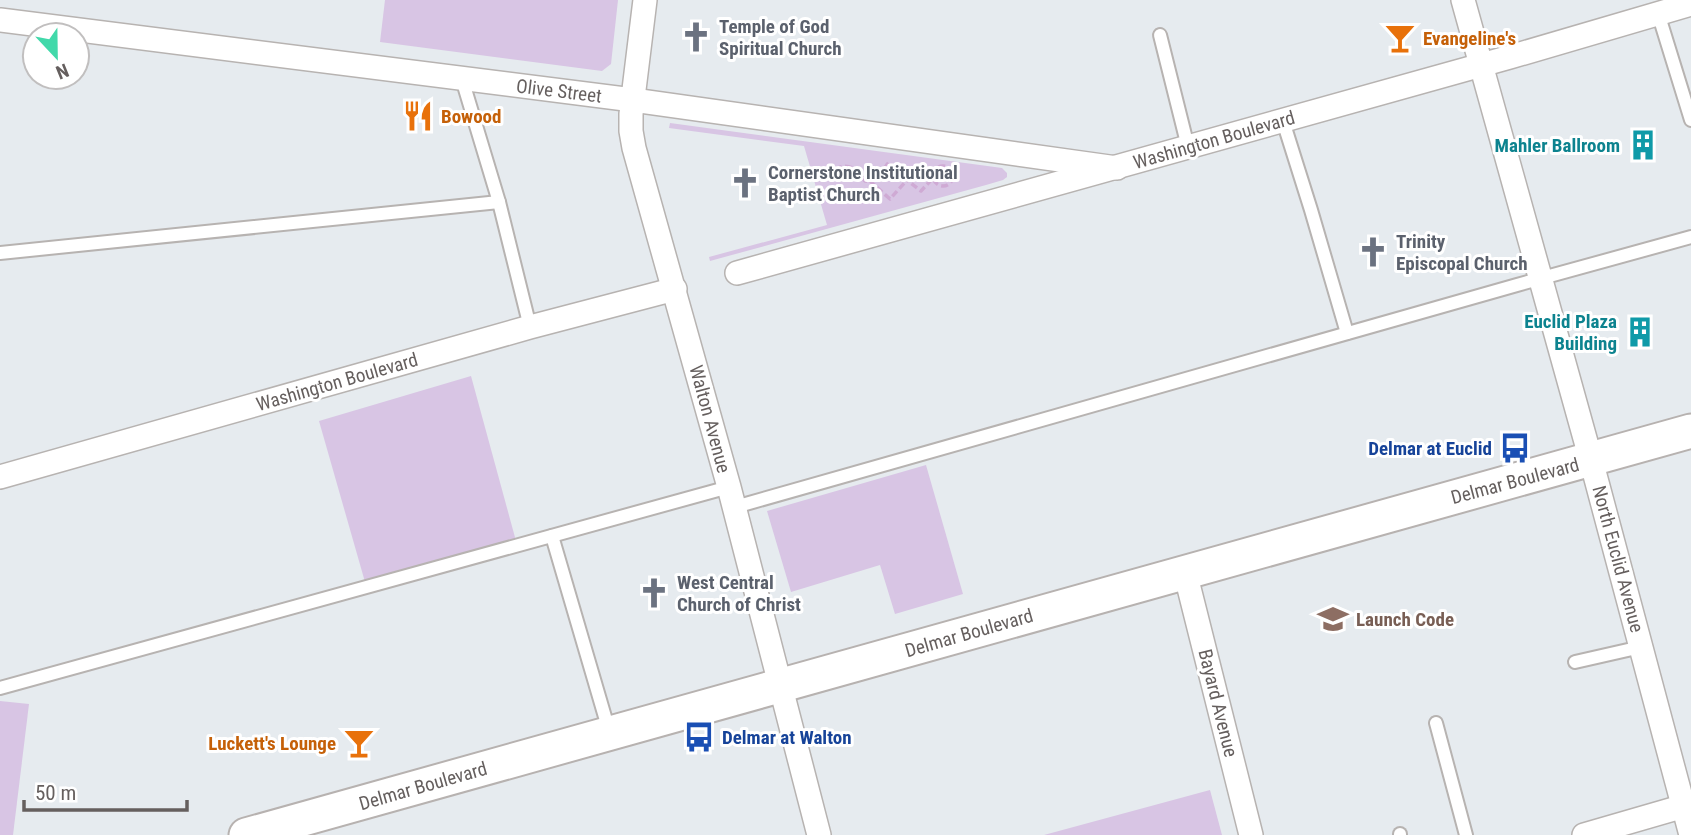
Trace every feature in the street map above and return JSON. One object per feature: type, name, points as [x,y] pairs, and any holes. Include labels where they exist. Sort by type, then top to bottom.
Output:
[{"type":"main road","name":"Delmar Boulevard","points":[[246,835],[1691,431]]},
{"type":"street","name":"Walton Avenue","points":[[645,0],[633,100],[631,131],[634,148],[732,497],[819,835]]},
{"type":"street","name":"North Euclid Avenue","points":[[1463,0],[1687,805],[1691,835]]},
{"type":"street","name":"Washington Boulevard","points":[[737,273],[1481,65],[1687,3]]},
{"type":"street","name":"Olive Street","points":[[0,20],[633,100],[1117,168]]},
{"type":"street","name":"Washington Boulevard","points":[[0,477],[530,327],[675,289]]},
{"type":"street","name":"Bayard Avenue","points":[[1185,572],[1251,835]]},
{"type":"street","points":[[1584,835],[1687,805]]},
{"type":"lane","points":[[1658,13],[1691,120]]},
{"type":"lane","points":[[1160,35],[1188,147]]},
{"type":"lane","points":[[462,79],[499,202],[530,327]]},
{"type":"lane","points":[[1283,121],[1347,333]]},
{"type":"lane","points":[[0,253],[499,202]]},
{"type":"lane","points":[[0,688],[552,536],[732,497],[1347,333],[1691,237]]},
{"type":"lane","points":[[552,536],[610,734]]},
{"type":"lane","points":[[1574,662],[1641,647]]},
{"type":"lane","points":[[1436,723],[1466,835]]},
{"type":"path","points":[[871,182],[887,163],[921,191],[933,178],[936,168],[950,168],[954,177]]},
{"type":"path","points":[[835,169],[851,167],[890,199],[918,166],[933,178],[936,184],[945,186],[951,183],[954,177]]},
{"type":"path","points":[[954,177],[962,176]]},
{"type":"shaded area","points":[[385,0],[618,0],[611,64],[602,71],[380,42]]},
{"type":"shaded area","points":[[670,123],[1002,168],[1007,177],[710,261],[709,257],[827,225],[804,146],[669,128]]},
{"type":"shaded area","points":[[471,376],[516,541],[365,582],[319,421]]},
{"type":"shaded area","points":[[926,465],[963,594],[895,614],[880,565],[791,592],[767,511]]},
{"type":"shaded area","points":[[0,701],[29,704],[13,835],[0,835]]},
{"type":"shaded area","points":[[1210,790],[1222,835],[1044,835]]},
{"type":"place","name":"Temple of God Spiritual Church","points":[[696,37]]},
{"type":"place","name":"Evangeline's","points":[[1400,38]]},
{"type":"place","name":"Bowood","points":[[418,116]]},
{"type":"place","name":"Mahler Ballroom","points":[[1643,145]]},
{"type":"place","name":"Cornerstone Institutional Baptist Church","points":[[745,183]]},
{"type":"place","name":"Trinity Episcopal Church","points":[[1373,252]]},
{"type":"place","name":"Euclid Plaza Building","points":[[1640,332]]},
{"type":"place","name":"Delmar at Euclid","points":[[1515,448]]},
{"type":"place","name":"West Central Church of Christ","points":[[654,593]]},
{"type":"place","name":"Launch Code","points":[[1333,619]]},
{"type":"place","name":"Delmar at Walton","points":[[699,737]]},
{"type":"place","name":"Luckett's Lounge","points":[[359,743]]}]
